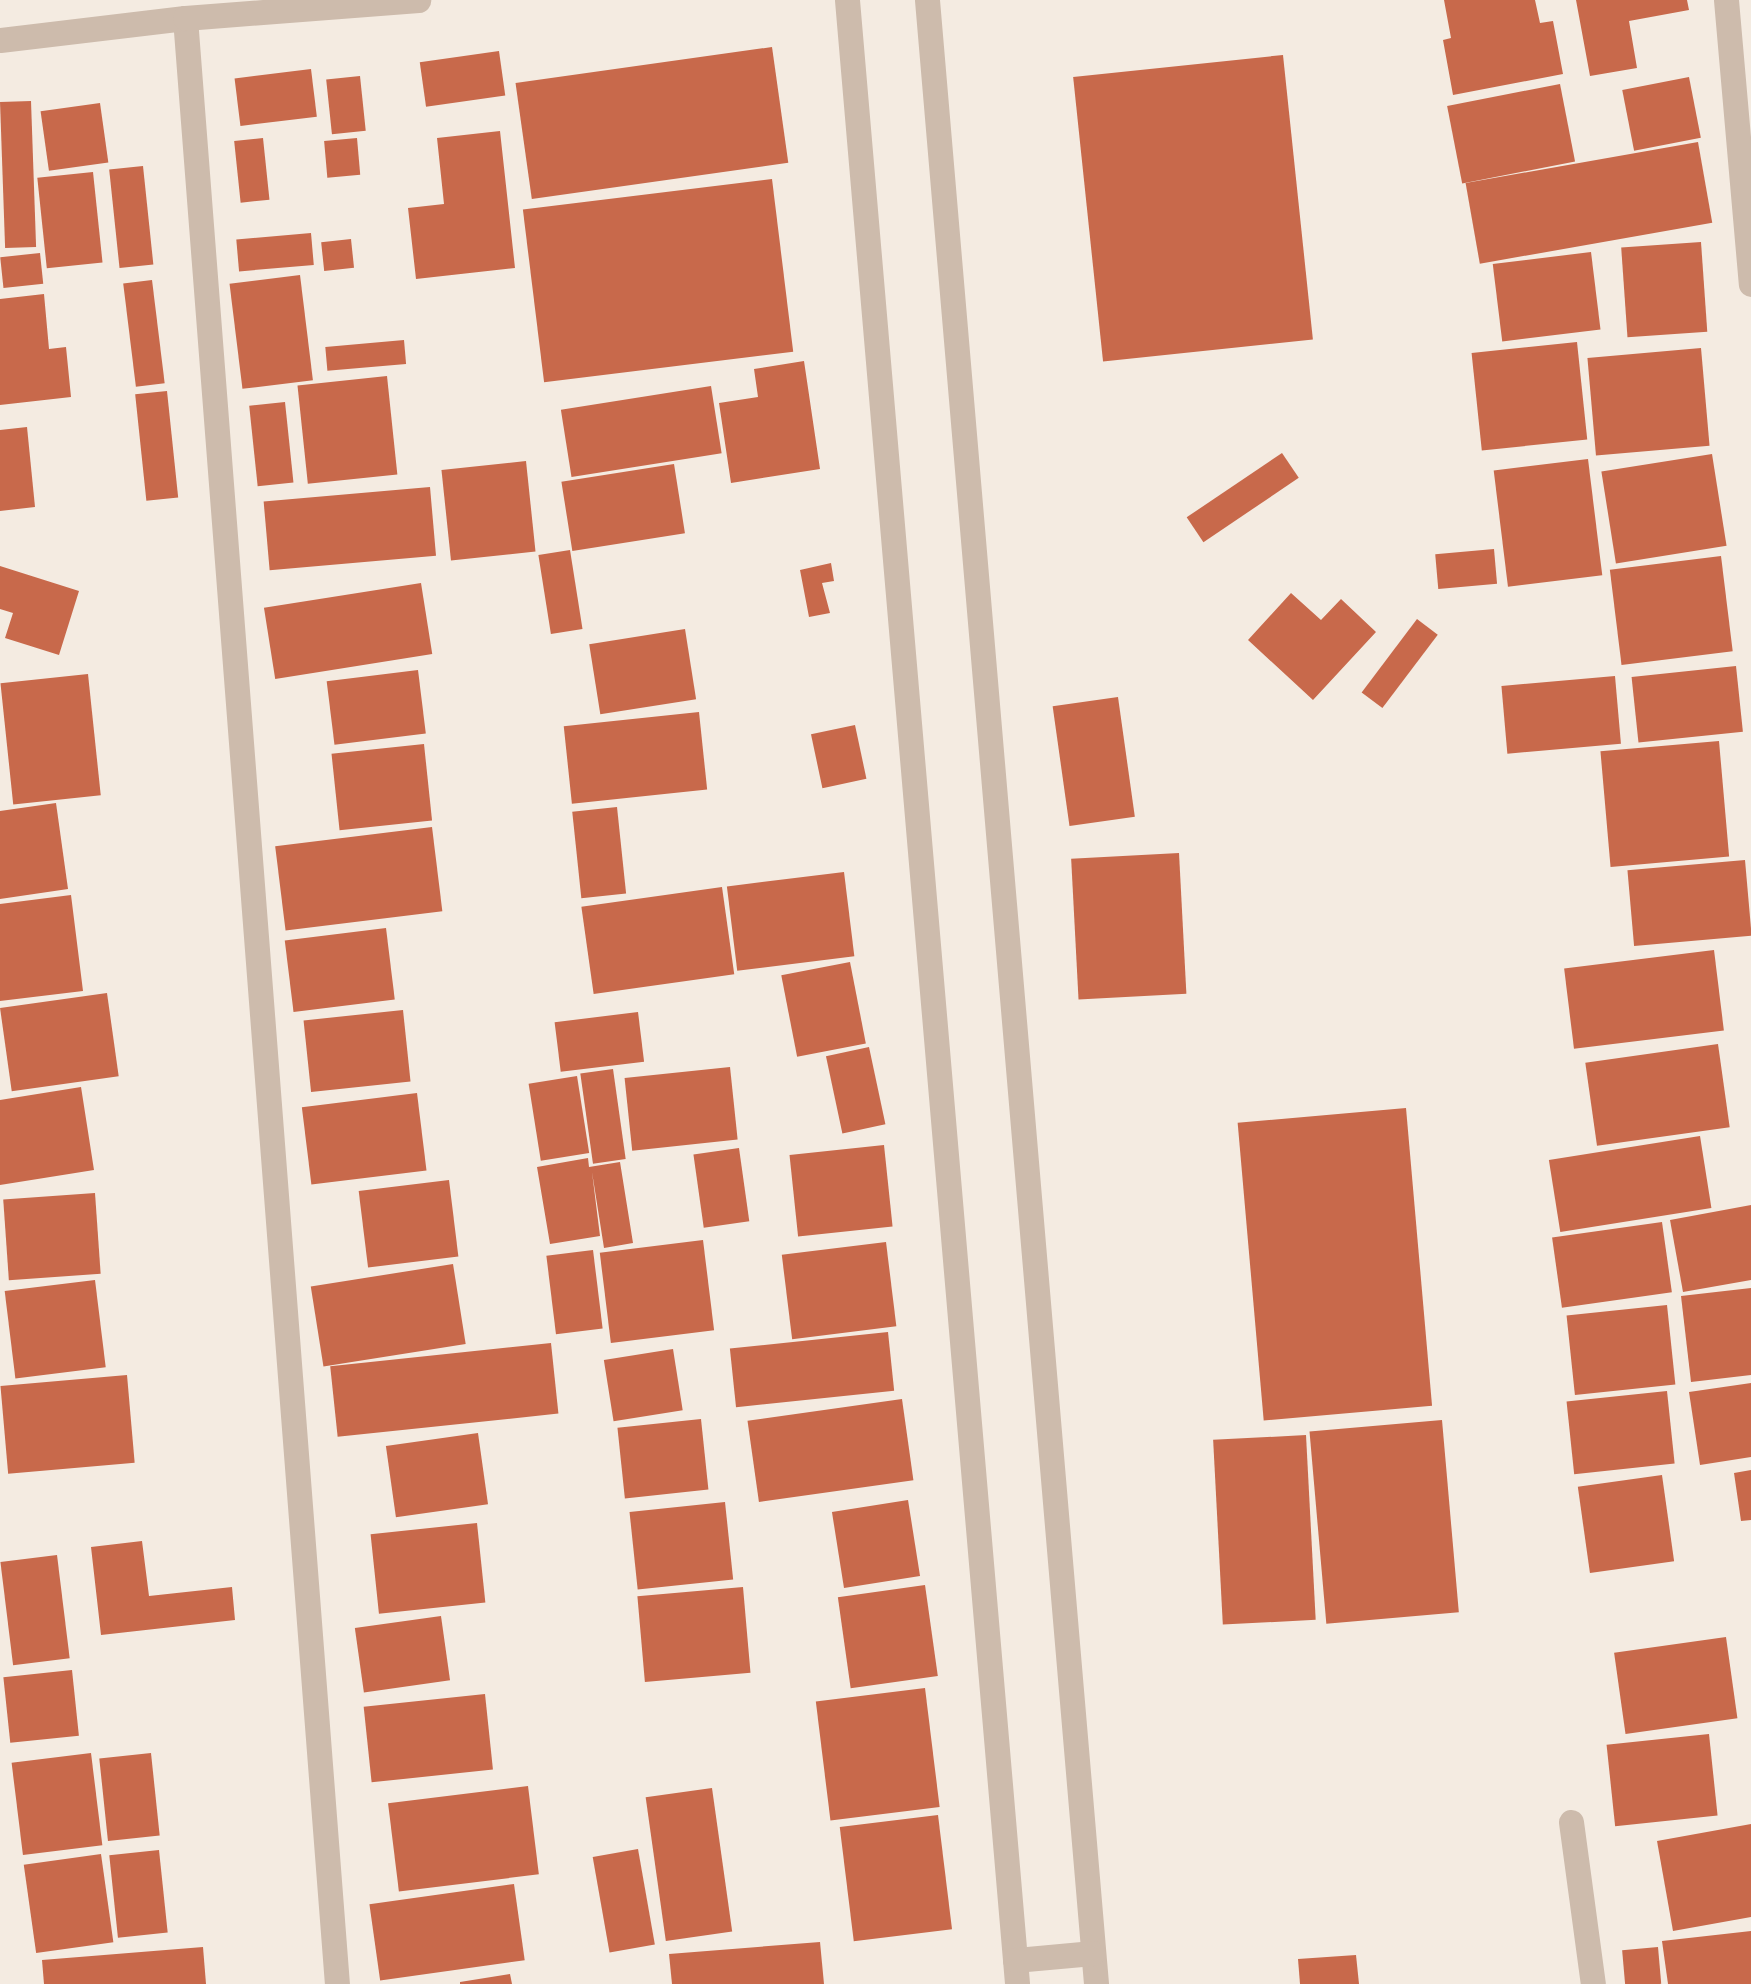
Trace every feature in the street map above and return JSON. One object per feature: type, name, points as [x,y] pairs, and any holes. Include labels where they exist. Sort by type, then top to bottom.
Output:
[{"type":"street","points":[[0,40],[185,18],[418,0]]},
{"type":"street","points":[[847,0],[1016,1972],[1093,1953]]},
{"type":"street","points":[[927,0],[1096,1984]]},
{"type":"street","points":[[1726,0],[1751,284]]},
{"type":"street","points":[[185,18],[337,1984]]},
{"type":"street","points":[[1571,1822],[1593,1984]]},
{"type":"building","points":[[1444,0],[1535,0],[1540,23],[1553,21],[1563,74],[1453,95],[1443,40],[1451,38]]},
{"type":"building","points":[[1576,0],[1687,0],[1689,10],[1629,21],[1637,68],[1590,76]]},
{"type":"building","points":[[772,47],[788,163],[532,199],[516,83]]},
{"type":"building","points":[[499,51],[505,96],[426,107],[420,62]]},
{"type":"building","points":[[1283,55],[1313,339],[1103,361],[1073,77]]},
{"type":"building","points":[[311,69],[317,117],[240,126],[235,78]]},
{"type":"building","points":[[360,76],[366,131],[332,134],[326,80]]},
{"type":"building","points":[[1689,77],[1701,138],[1634,151],[1622,90]]},
{"type":"building","points":[[1560,84],[1575,162],[1462,183],[1447,106]]},
{"type":"building","points":[[31,101],[36,247],[5,248],[0,102]]},
{"type":"building","points":[[100,103],[108,162],[49,171],[41,111]]},
{"type":"building","points":[[500,131],[515,268],[416,279],[408,208],[444,204],[437,138]]},
{"type":"building","points":[[263,138],[269,200],[241,203],[234,141]]},
{"type":"building","points":[[357,138],[360,175],[327,178],[324,141]]},
{"type":"building","points":[[1698,142],[1712,223],[1480,264],[1466,183]]},
{"type":"building","points":[[143,166],[153,264],[120,268],[109,170]]},
{"type":"building","points":[[93,172],[103,263],[47,268],[37,178]]},
{"type":"building","points":[[772,179],[793,352],[544,382],[523,210]]},
{"type":"building","points":[[311,233],[314,265],[239,271],[236,240]]},
{"type":"building","points":[[351,239],[354,268],[324,271],[321,242]]},
{"type":"building","points":[[1701,242],[1707,332],[1627,337],[1621,248]]},
{"type":"building","points":[[1591,252],[1601,329],[1502,341],[1493,264]]},
{"type":"building","points":[[40,253],[43,284],[3,288],[0,257]]},
{"type":"building","points":[[300,275],[313,380],[242,389],[230,284]]},
{"type":"building","points":[[152,280],[165,383],[136,387],[123,284]]},
{"type":"building","points":[[44,294],[49,349],[66,347],[71,397],[0,405],[0,299]]},
{"type":"building","points":[[404,340],[406,364],[327,371],[325,347]]},
{"type":"building","points":[[1577,342],[1587,439],[1482,451],[1472,353]]},
{"type":"building","points":[[1701,348],[1710,446],[1596,456],[1587,358]]},
{"type":"building","points":[[804,361],[820,469],[731,483],[719,403],[758,397],[754,369]]},
{"type":"building","points":[[387,376],[397,474],[308,484],[297,385]]},
{"type":"building","points":[[711,386],[722,453],[572,477],[561,410]]},
{"type":"building","points":[[167,391],[178,497],[146,501],[135,394]]},
{"type":"building","points":[[285,402],[293,483],[258,486],[249,406]]},
{"type":"building","points":[[27,427],[35,507],[0,511],[0,430]]},
{"type":"building","points":[[1282,453],[1299,478],[1203,542],[1187,517]]},
{"type":"building","points":[[1712,454],[1727,546],[1616,563],[1601,472]]},
{"type":"building","points":[[1588,459],[1602,575],[1508,587],[1494,471]]},
{"type":"building","points":[[526,461],[536,552],[451,560],[441,470]]},
{"type":"building","points":[[674,464],[685,533],[572,551],[561,482]]},
{"type":"building","points":[[430,487],[436,556],[270,570],[264,502]]},
{"type":"building","points":[[1494,549],[1497,584],[1438,589],[1435,554]]},
{"type":"building","points":[[570,550],[583,629],[551,634],[538,555]]},
{"type":"building","points":[[1721,556],[1733,651],[1622,665],[1610,570]]},
{"type":"building","points":[[831,563],[834,581],[822,583],[830,613],[809,617],[800,570]]},
{"type":"building","points":[[0,566],[79,591],[59,655],[5,638],[13,613],[0,609]]},
{"type":"building","points":[[421,583],[432,654],[275,679],[264,608]]},
{"type":"building","points":[[1291,593],[1321,620],[1341,599],[1376,632],[1313,700],[1248,640]]},
{"type":"building","points":[[1417,619],[1438,635],[1382,708],[1362,692]]},
{"type":"building","points":[[685,629],[696,699],[600,714],[589,644]]},
{"type":"building","points":[[1736,666],[1743,732],[1638,743],[1632,677]]},
{"type":"building","points":[[418,670],[426,734],[334,745],[327,681]]},
{"type":"building","points":[[88,674],[101,795],[13,805],[0,683]]},
{"type":"building","points":[[1615,676],[1621,744],[1507,754],[1501,686]]},
{"type":"building","points":[[1118,697],[1135,817],[1069,826],[1053,706]]},
{"type":"building","points":[[699,712],[707,790],[572,804],[564,726]]},
{"type":"building","points":[[855,725],[866,779],[822,788],[811,734]]},
{"type":"building","points":[[1719,741],[1729,857],[1611,867],[1600,751]]},
{"type":"building","points":[[424,744],[432,821],[340,830],[332,754]]},
{"type":"building","points":[[56,803],[68,889],[0,899],[0,811]]},
{"type":"building","points":[[617,807],[626,894],[581,898],[572,812]]},
{"type":"building","points":[[432,827],[442,911],[286,931],[275,846]]},
{"type":"building","points":[[1179,853],[1186,994],[1079,999],[1071,859]]},
{"type":"building","points":[[1745,860],[1751,936],[1634,946],[1627,870]]},
{"type":"building","points":[[844,872],[854,956],[737,971],[727,886]]},
{"type":"building","points":[[722,887],[734,974],[594,994],[581,907]]},
{"type":"building","points":[[71,895],[83,991],[0,1001],[0,904]]},
{"type":"building","points":[[386,928],[395,999],[294,1012],[285,940]]},
{"type":"building","points":[[1714,950],[1724,1030],[1574,1049],[1564,968]]},
{"type":"building","points":[[850,962],[866,1043],[797,1057],[781,975]]},
{"type":"building","points":[[107,993],[119,1076],[12,1091],[0,1008]]},
{"type":"building","points":[[403,1010],[411,1082],[311,1092],[304,1020]]},
{"type":"building","points":[[638,1012],[644,1062],[561,1072],[555,1022]]},
{"type":"building","points":[[1718,1044],[1730,1127],[1597,1146],[1585,1063]]},
{"type":"building","points":[[869,1047],[885,1124],[842,1133],[826,1056]]},
{"type":"building","points":[[730,1067],[738,1140],[632,1151],[625,1078]]},
{"type":"building","points":[[613,1069],[626,1159],[593,1164],[580,1074]]},
{"type":"building","points":[[577,1076],[589,1153],[541,1161],[529,1084]]},
{"type":"building","points":[[81,1087],[94,1170],[0,1185],[0,1100]]},
{"type":"building","points":[[417,1093],[427,1170],[311,1185],[302,1107]]},
{"type":"building","points":[[1406,1108],[1432,1406],[1264,1421],[1238,1123]]},
{"type":"building","points":[[1700,1136],[1711,1208],[1560,1232],[1549,1160]]},
{"type":"building","points":[[884,1145],[893,1227],[798,1236],[790,1155]]},
{"type":"building","points":[[739,1148],[749,1221],[704,1228],[693,1154]]},
{"type":"building","points":[[588,1158],[589,1167],[620,1162],[633,1243],[604,1248],[592,1172],[600,1236],[550,1244],[537,1167]]},
{"type":"building","points":[[449,1180],[458,1256],[368,1268],[359,1191]]},
{"type":"building","points":[[95,1193],[101,1274],[9,1280],[3,1199]]},
{"type":"building","points":[[1751,1205],[1751,1280],[1683,1292],[1670,1220]]},
{"type":"building","points":[[1662,1222],[1672,1292],[1562,1308],[1552,1237]]},
{"type":"building","points":[[703,1240],[714,1330],[611,1343],[600,1253]]},
{"type":"building","points":[[886,1242],[896,1326],[792,1339],[782,1255]]},
{"type":"building","points":[[593,1250],[603,1328],[556,1334],[546,1256]]},
{"type":"building","points":[[453,1264],[466,1344],[323,1367],[311,1287]]},
{"type":"building","points":[[95,1280],[106,1367],[15,1378],[5,1291]]},
{"type":"building","points":[[1751,1288],[1751,1375],[1691,1382],[1681,1296]]},
{"type":"building","points":[[1667,1305],[1675,1385],[1575,1395],[1567,1316]]},
{"type":"building","points":[[888,1332],[894,1391],[736,1407],[730,1349]]},
{"type":"building","points":[[551,1343],[558,1414],[338,1437],[330,1366]]},
{"type":"building","points":[[673,1349],[683,1410],[614,1421],[604,1360]]},
{"type":"building","points":[[127,1375],[135,1463],[8,1474],[0,1386]]},
{"type":"building","points":[[1751,1383],[1751,1457],[1700,1465],[1689,1392]]},
{"type":"building","points":[[1667,1391],[1675,1464],[1574,1474],[1567,1402]]},
{"type":"building","points":[[902,1399],[913,1480],[759,1502],[748,1421]]},
{"type":"building","points":[[701,1419],[708,1490],[625,1498],[617,1428]]},
{"type":"building","points":[[1442,1420],[1459,1612],[1326,1624],[1310,1432]]},
{"type":"building","points":[[478,1433],[488,1504],[396,1517],[386,1446]]},
{"type":"building","points":[[1306,1435],[1316,1620],[1223,1625],[1213,1440]]},
{"type":"building","points":[[1751,1470],[1751,1520],[1741,1521],[1734,1473]]},
{"type":"building","points":[[1662,1475],[1674,1561],[1590,1573],[1578,1487]]},
{"type":"building","points":[[908,1500],[920,1576],[844,1588],[832,1512]]},
{"type":"building","points":[[725,1502],[733,1580],[638,1590],[630,1512]]},
{"type":"building","points":[[477,1523],[485,1603],[379,1614],[371,1534]]},
{"type":"building","points":[[142,1541],[149,1596],[232,1587],[235,1620],[101,1635],[91,1547]]},
{"type":"building","points":[[57,1555],[70,1658],[13,1665],[0,1562]]},
{"type":"building","points":[[925,1585],[938,1676],[851,1688],[838,1597]]},
{"type":"building","points":[[743,1587],[750,1673],[645,1682],[637,1596]]},
{"type":"building","points":[[441,1616],[450,1680],[364,1692],[355,1628]]},
{"type":"building","points":[[1726,1637],[1737,1718],[1626,1734],[1614,1653]]},
{"type":"building","points":[[72,1670],[79,1736],[10,1743],[3,1677]]},
{"type":"building","points":[[925,1688],[940,1807],[830,1821],[816,1701]]},
{"type":"building","points":[[485,1694],[493,1770],[372,1782],[364,1707]]},
{"type":"building","points":[[1709,1734],[1718,1816],[1615,1826],[1607,1745]]},
{"type":"building","points":[[91,1753],[102,1845],[23,1855],[12,1763]]},
{"type":"building","points":[[151,1753],[160,1836],[108,1841],[99,1758]]},
{"type":"building","points":[[528,1786],[539,1874],[399,1892],[388,1803]]},
{"type":"building","points":[[712,1788],[732,1932],[666,1941],[646,1797]]},
{"type":"building","points":[[938,1815],[952,1929],[854,1941],[840,1827]]},
{"type":"building","points":[[1751,1824],[1751,1917],[1673,1931],[1657,1841]]},
{"type":"building","points":[[638,1849],[655,1945],[610,1953],[593,1857]]},
{"type":"building","points":[[159,1850],[168,1933],[118,1938],[109,1855]]},
{"type":"building","points":[[101,1854],[113,1942],[36,1953],[24,1865]]},
{"type":"building","points":[[514,1884],[525,1960],[380,1981],[369,1904]]},
{"type":"building","points":[[1751,1931],[1751,1984],[1668,1984],[1662,1941]]},
{"type":"building","points":[[820,1942],[824,1984],[672,1984],[669,1954]]},
{"type":"building","points":[[203,1947],[206,1984],[44,1984],[42,1960]]},
{"type":"building","points":[[1658,1947],[1661,1984],[1625,1984],[1622,1950]]},
{"type":"building","points":[[1356,1955],[1359,1984],[1300,1984],[1298,1959]]},
{"type":"building","points":[[510,1974],[512,1984],[460,1984],[460,1982]]}]
